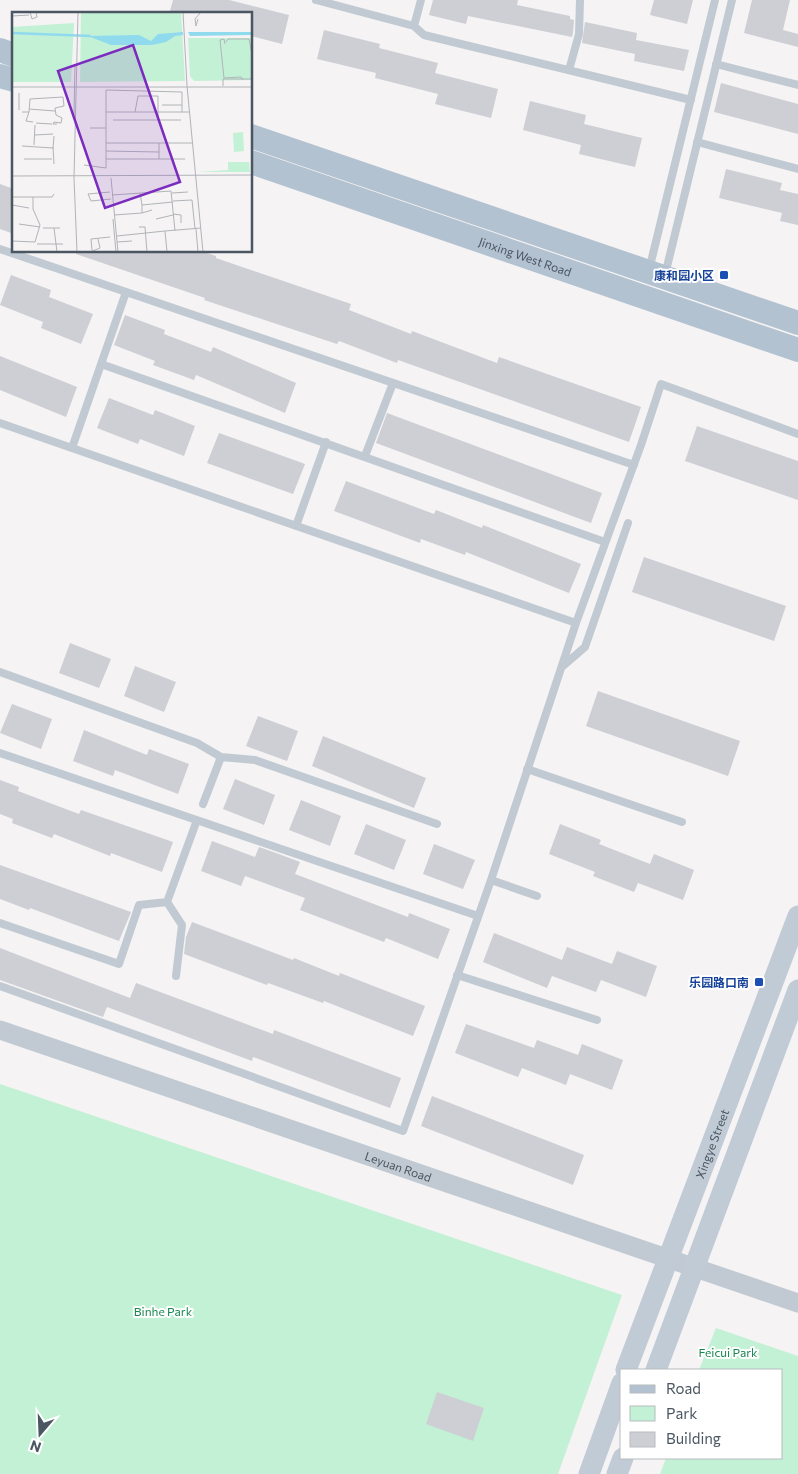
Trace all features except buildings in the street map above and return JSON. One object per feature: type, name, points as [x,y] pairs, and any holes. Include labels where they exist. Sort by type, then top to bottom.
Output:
[{"type":"main road","points":[[0,50],[12,54]]},
{"type":"main road","name":"Jinxing West Road","points":[[252,136],[798,323]]},
{"type":"main road","name":"Jinxing West Road","points":[[252,162],[798,350]]},
{"type":"main road","name":"Xingye Street","points":[[626,1369],[798,916]]},
{"type":"main road","points":[[656,1369],[798,990]]},
{"type":"main road","points":[[589,1474],[620,1389]]},
{"type":"main road","points":[[617,1474],[623,1459]]},
{"type":"street","name":"Leyuan Road","points":[[0,1030],[798,1303]]},
{"type":"lane","points":[[316,0],[414,26],[424,35],[691,100]]},
{"type":"lane","points":[[414,26],[421,0]]},
{"type":"lane","points":[[569,70],[579,34],[580,0]]},
{"type":"lane","points":[[656,274],[691,100],[715,0]]},
{"type":"lane","points":[[656,274],[697,142],[732,0]]},
{"type":"lane","points":[[716,64],[798,85]]},
{"type":"lane","points":[[697,142],[798,169]]},
{"type":"lane","points":[[0,249],[634,465]]},
{"type":"lane","points":[[72,448],[126,292]]},
{"type":"lane","points":[[101,364],[606,542]]},
{"type":"lane","points":[[365,456],[393,383]]},
{"type":"lane","points":[[0,986],[402,1132],[491,880],[576,623],[634,465],[661,384],[798,434]]},
{"type":"lane","points":[[0,423],[576,623]]},
{"type":"lane","points":[[296,526],[326,442]]},
{"type":"lane","points":[[561,667],[585,647],[628,523]]},
{"type":"lane","points":[[0,672],[197,743],[221,757],[255,760],[438,824]]},
{"type":"lane","points":[[0,753],[478,916]]},
{"type":"lane","points":[[202,804],[221,757]]},
{"type":"lane","points":[[527,769],[682,822]]},
{"type":"lane","points":[[167,902],[198,820]]},
{"type":"lane","points":[[491,880],[537,896]]},
{"type":"lane","points":[[0,923],[119,964],[139,905],[167,902]]},
{"type":"lane","points":[[167,902],[182,925],[176,976]]},
{"type":"lane","points":[[457,975],[596,1020]]},
{"type":"green space","name":"Binhe Park","points":[[0,1084],[622,1295],[558,1474],[0,1474]]},
{"type":"green space","name":"Feicui Park","points":[[716,1328],[798,1356],[798,1474],[660,1474],[666,1459],[783,1459],[783,1369],[699,1369]]},
{"type":"place","name":"康和园小区","points":[[724,275]]},
{"type":"place","name":"乐园路口南","points":[[759,982]]}]
